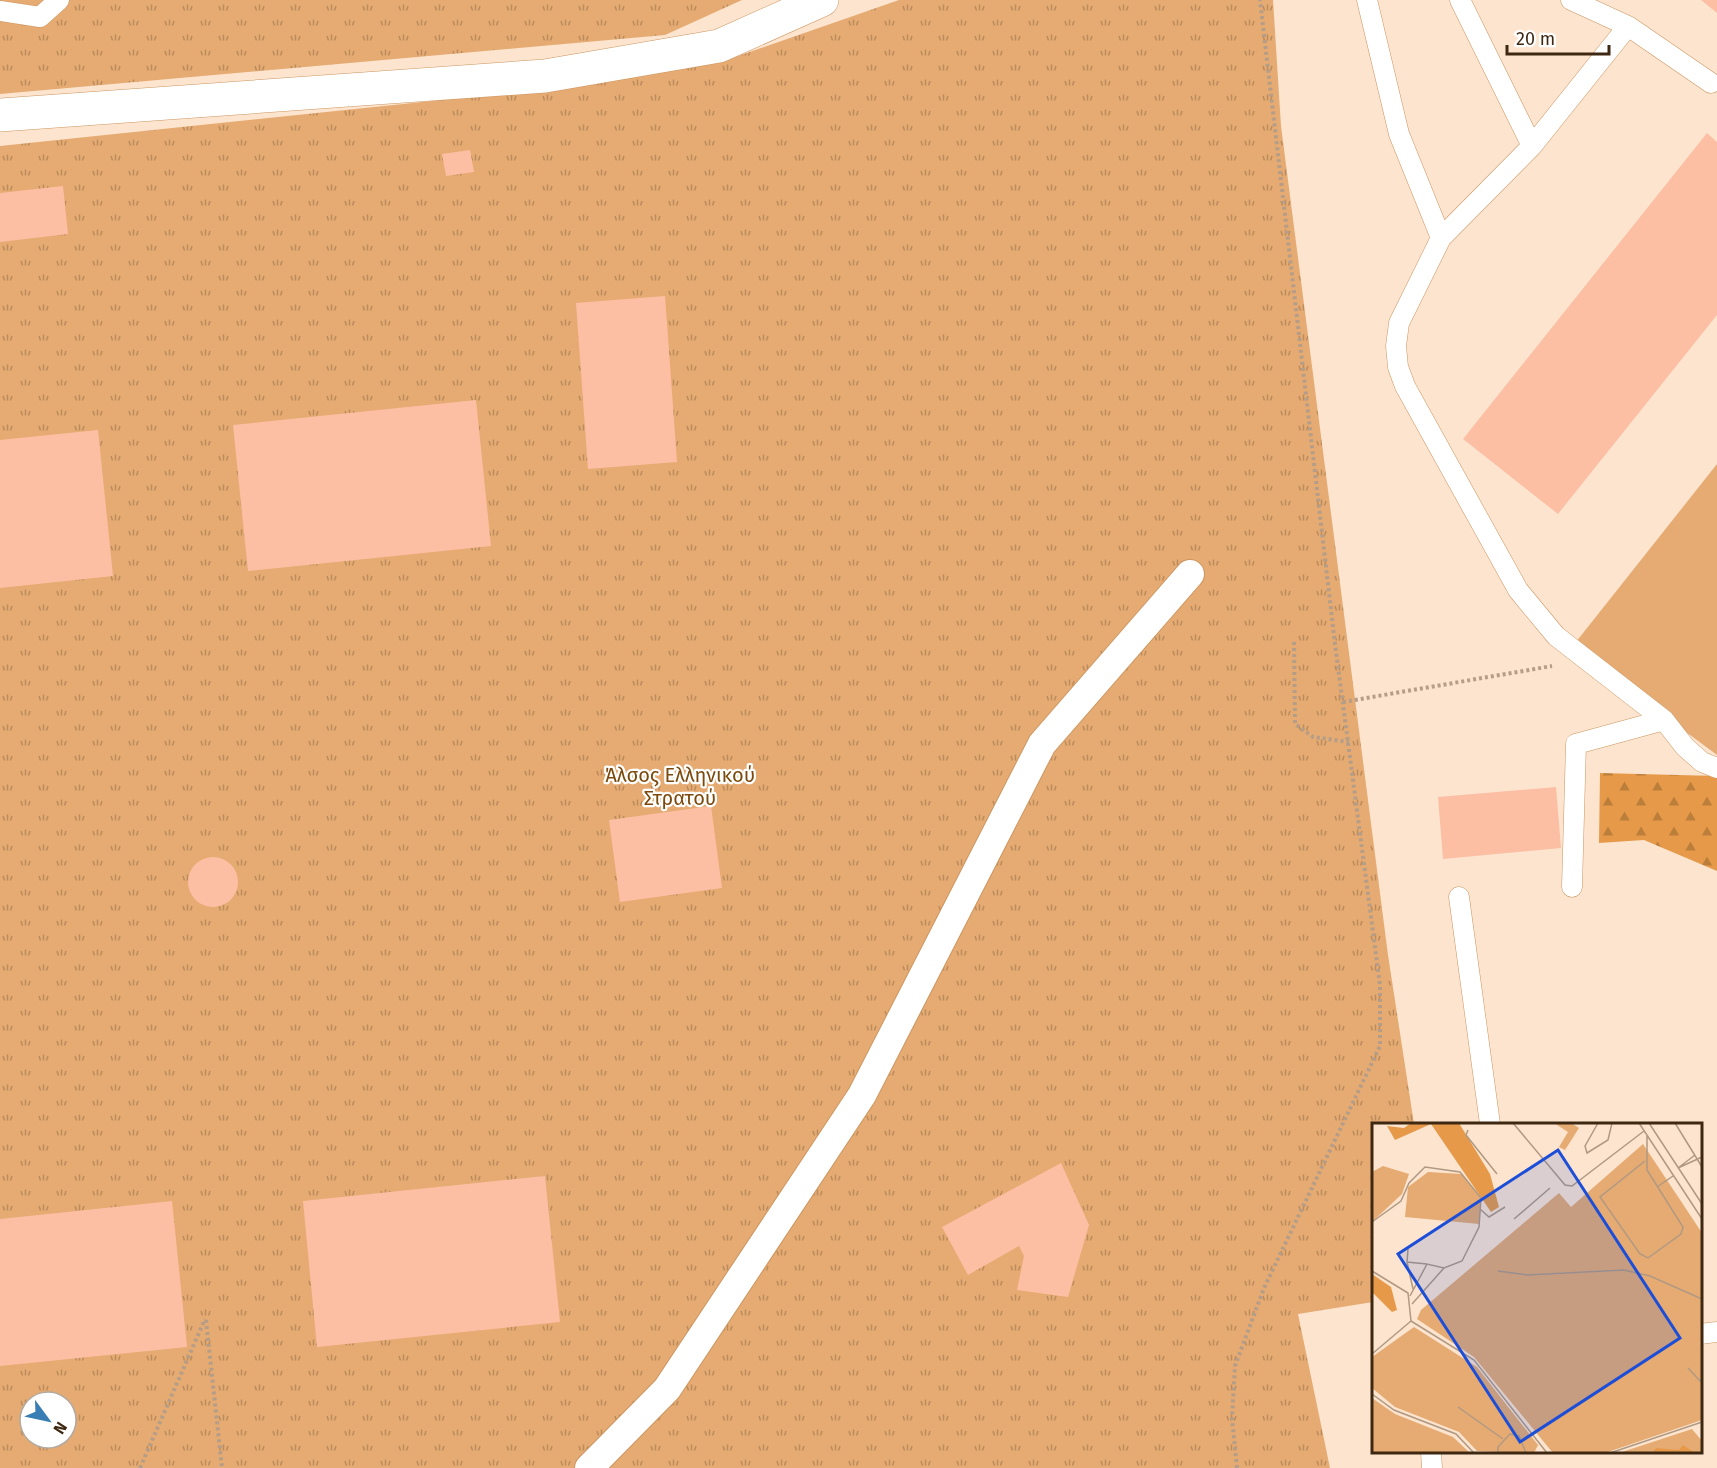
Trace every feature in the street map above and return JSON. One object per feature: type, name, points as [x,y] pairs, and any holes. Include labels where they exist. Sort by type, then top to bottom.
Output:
[{"type":"street","points":[[0,115],[545,76],[719,46],[822,0]]},
{"type":"street","points":[[589,1468],[667,1389],[862,1095],[1042,744],[1190,574]]},
{"type":"lane","points":[[0,11],[40,17],[59,0]]},
{"type":"lane","points":[[1367,0],[1400,134],[1441,238]]},
{"type":"lane","points":[[1460,0],[1532,146]]},
{"type":"lane","points":[[1571,0],[1628,26],[1710,83]]},
{"type":"lane","points":[[1628,26],[1532,146],[1441,238],[1399,323],[1396,346],[1405,386],[1518,590],[1556,636],[1664,720],[1685,747],[1702,762],[1717,768]]},
{"type":"lane","points":[[1572,887],[1576,744],[1664,720]]},
{"type":"lane","points":[[1459,897],[1490,1123]]},
{"type":"lane","points":[[1702,1334],[1717,1332]]},
{"type":"lane","points":[[1431,1453],[1432,1468]]},
{"type":"path","points":[[1237,1468],[1232,1418],[1235,1366],[1264,1288],[1380,1046],[1380,984],[1343,702],[1260,0]]},
{"type":"path","points":[[1294,642],[1295,724],[1313,737],[1348,742]]},
{"type":"path","points":[[1343,702],[1588,660]]},
{"type":"path","points":[[140,1468],[206,1319],[222,1468]]},
{"type":"green space","points":[[0,0],[742,0],[665,35],[0,94]]},
{"type":"green space","name":"Άλσος Ελληνικού Στρατού","points":[[899,0],[1273,0],[1281,126],[1388,955],[1414,1123],[1372,1123],[1372,1302],[1298,1314],[1330,1468],[0,1468],[0,146],[621,79],[738,56]]},
{"type":"green space","points":[[1717,464],[1717,755],[1572,647]]},
{"type":"green space","points":[[1600,773],[1717,776],[1717,871],[1644,840],[1599,843]]},
{"type":"building","points":[[1701,0],[1717,0],[1717,13]]},
{"type":"building","points":[[1707,133],[1717,142],[1717,315],[1558,514],[1463,439]]},
{"type":"building","points":[[470,150],[474,172],[446,176],[442,154]]},
{"type":"building","points":[[63,186],[68,234],[0,242],[0,193]]},
{"type":"building","points":[[665,296],[677,462],[588,469],[576,303]]},
{"type":"building","points":[[476,400],[491,546],[248,571],[233,425]]},
{"type":"building","points":[[98,430],[113,576],[0,588],[0,440]]},
{"type":"building","points":[[1556,787],[1561,848],[1443,859],[1438,797]]},
{"type":"building","points":[[711,806],[722,888],[620,902],[609,820]]},
{"type":"building","points":[[208,857],[218,857],[231,864],[238,877],[238,887],[231,900],[218,907],[208,907],[199,903],[192,896],[188,887],[188,877],[192,868],[199,861]]},
{"type":"building","points":[[1061,1163],[1089,1225],[1068,1297],[1017,1290],[1024,1256],[1019,1246],[968,1275],[942,1227]]},
{"type":"building","points":[[545,1176],[560,1322],[317,1347],[303,1201]]},
{"type":"building","points":[[172,1201],[187,1347],[0,1366],[0,1219]]}]
